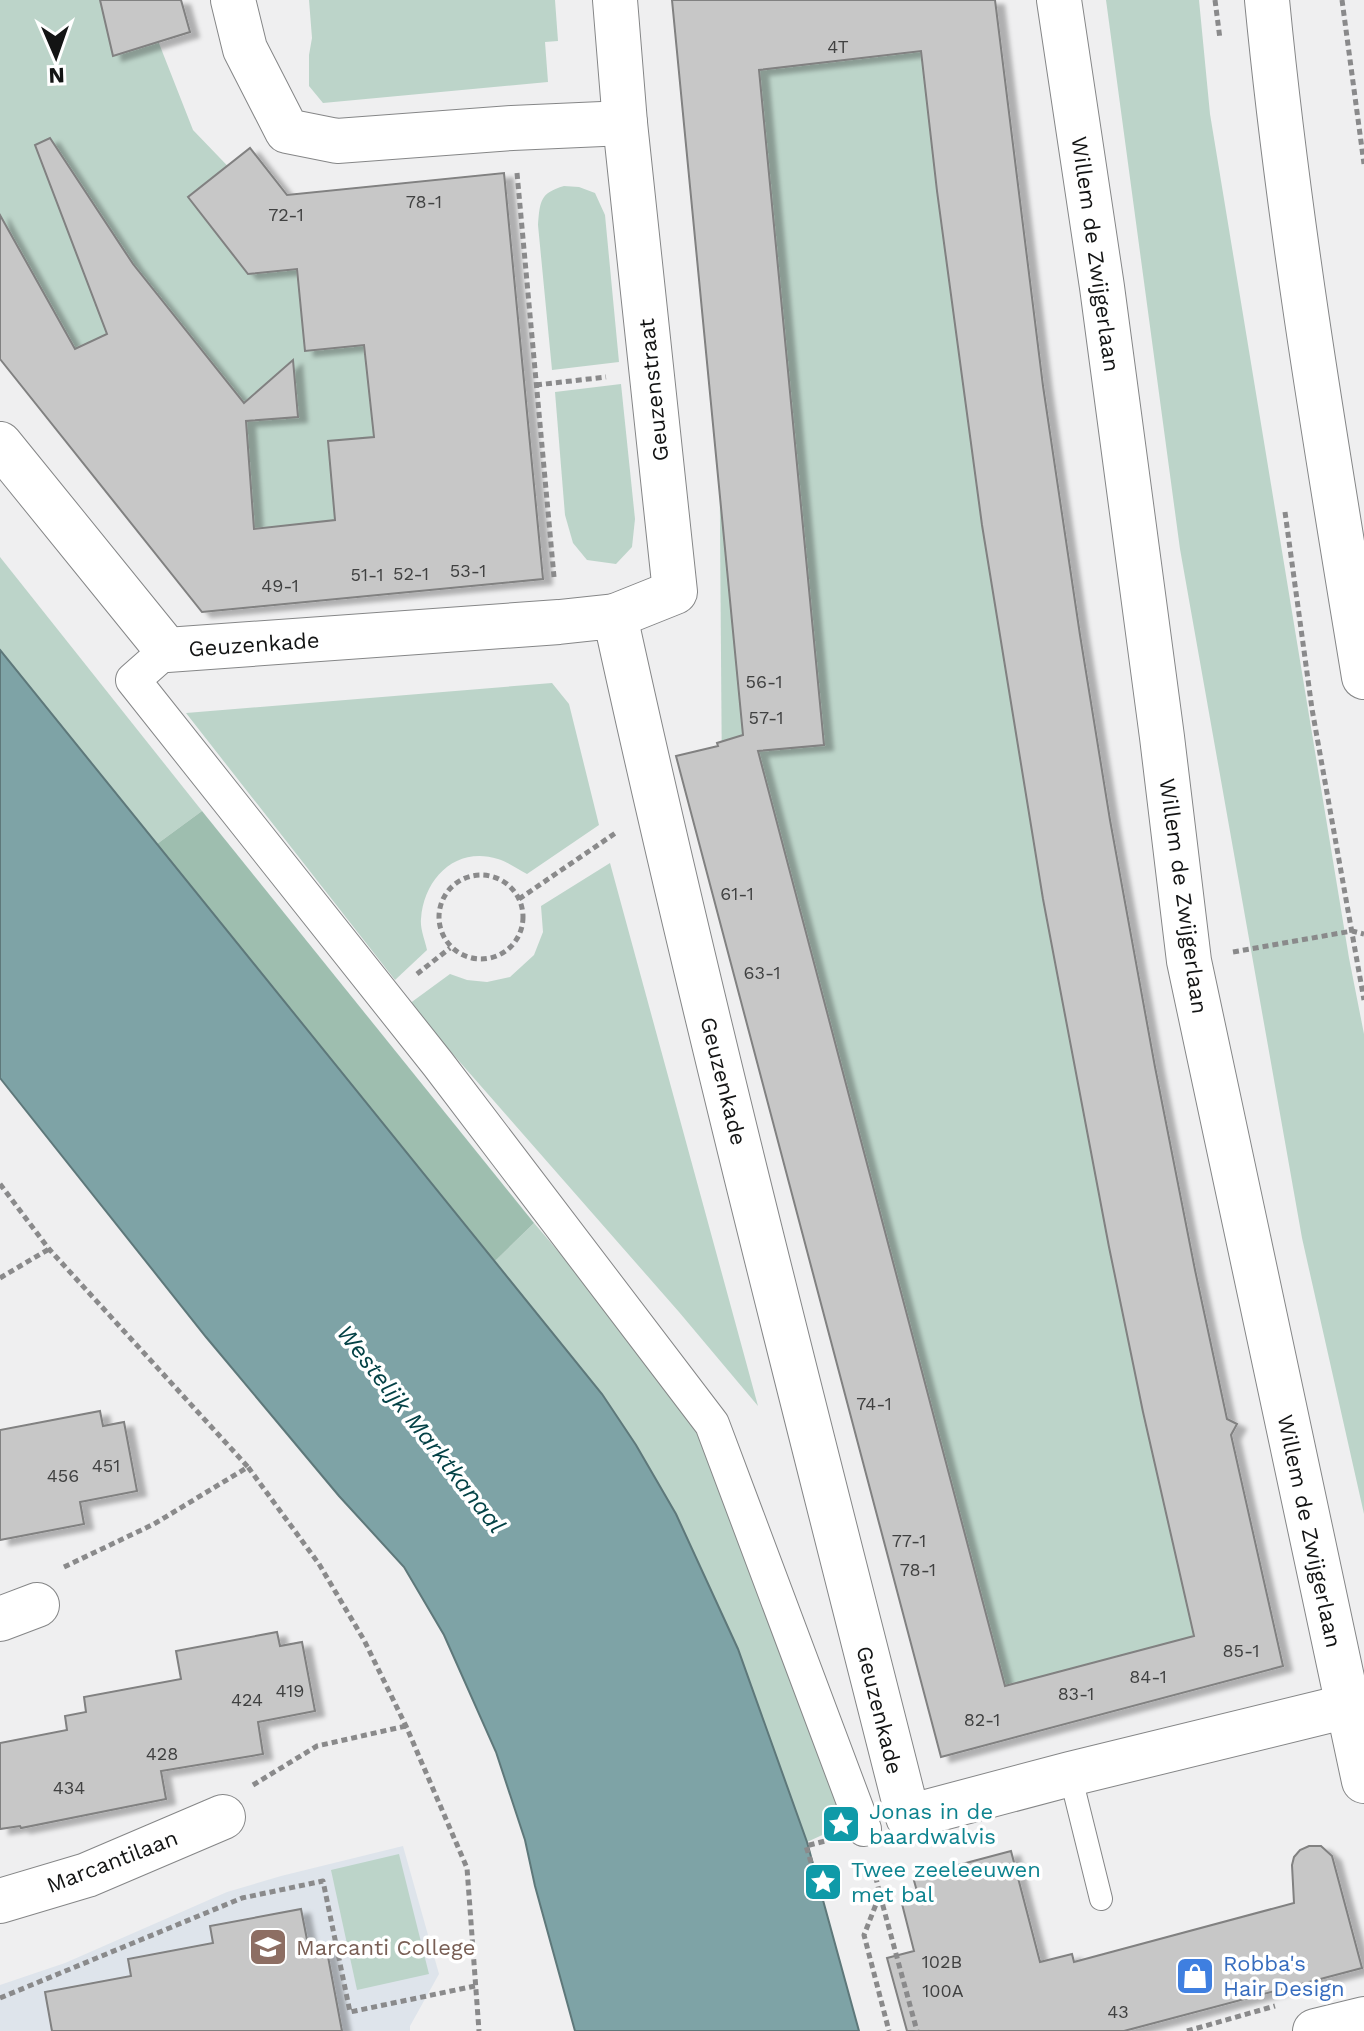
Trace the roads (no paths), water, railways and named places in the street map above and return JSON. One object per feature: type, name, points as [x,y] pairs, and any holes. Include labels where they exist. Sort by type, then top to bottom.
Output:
[{"type":"street","points":[[233,0],[245,49],[287,131],[337,141],[625,123]]},
{"type":"street","name":"Geuzenstraat","points":[[615,0],[625,123],[675,592],[615,616]]},
{"type":"street","name":"Willem de Zwijgerlaan","points":[[1059,0],[1106,318],[1189,961],[1364,1781]]},
{"type":"street","points":[[1267,0],[1278,115],[1311,354],[1364,677]]},
{"type":"street","name":"Geuzenkade","points":[[0,444],[167,650]]},
{"type":"street","name":"Geuzenkade","points":[[864,1829],[712,1424],[438,1064],[133,680],[167,650],[615,616],[656,805],[908,1817],[1348,1706]]},
{"type":"street","name":"Marcantilaan","points":[[0,1901],[87,1875],[223,1817]]},
{"type":"street","points":[[1315,2031],[1364,2019]]},
{"type":"lane","points":[[1070,1774],[1101,1899]]},
{"type":"water","name":"Westelijk Marktkanaal","points":[[0,650],[602,1394],[636,1445],[676,1514],[738,1649],[807,1842],[859,2031],[575,2031],[525,1840],[496,1752],[444,1635],[404,1567],[339,1496],[206,1337],[0,1078]]},
{"type":"place","name":"Jonas in de baardwalvis","points":[[841,1824]]},
{"type":"place","name":"Twee zeeleeuwen met bal","points":[[823,1882]]},
{"type":"place","name":"Marcanti College","points":[[268,1947]]},
{"type":"place","name":"Robba's Hair Design","points":[[1195,1976]]}]
